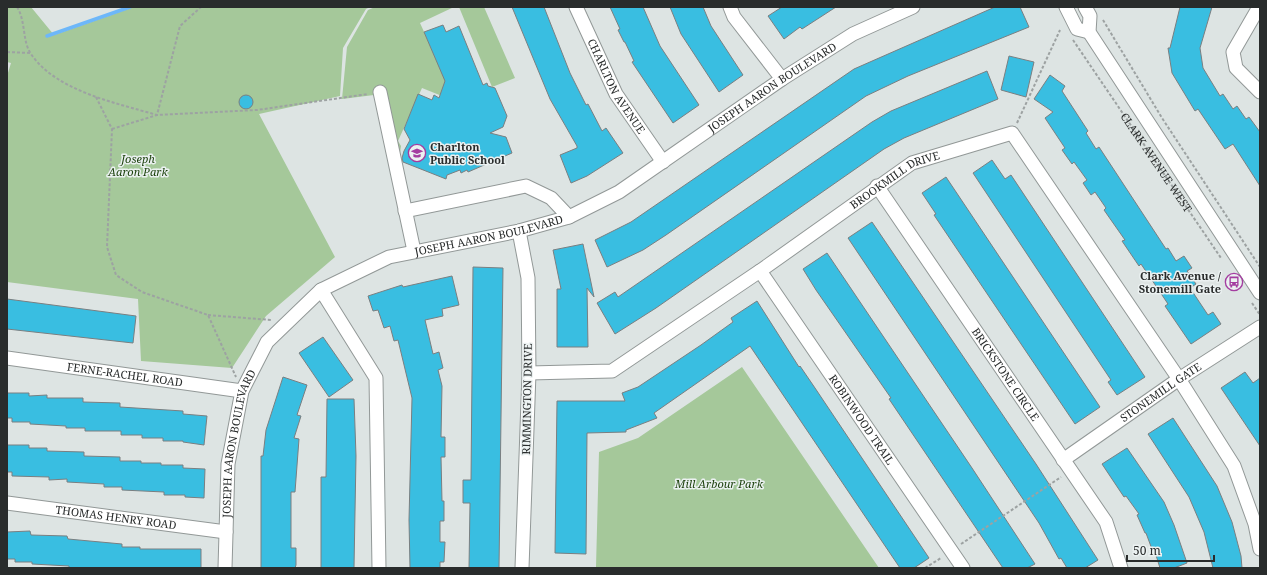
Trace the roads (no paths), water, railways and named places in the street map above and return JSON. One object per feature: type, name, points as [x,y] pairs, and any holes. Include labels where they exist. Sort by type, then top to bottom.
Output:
[{"type":"street","name":"CHARLTON AVENUE","points":[[576,7],[616,94],[663,162]]},
{"type":"street","points":[[730,7],[734,17],[782,80]]},
{"type":"street","name":"JOSEPH AARON BOULEVARD","points":[[225,568],[228,464],[242,391],[266,342],[321,290],[389,256],[519,231],[569,217],[619,192],[782,80],[853,34],[913,7]]},
{"type":"street","name":"CLARK AVENUE WEST","points":[[1066,7],[1077,29],[1090,32]]},
{"type":"street","name":"CLARK AVENUE WEST","points":[[1085,7],[1090,16],[1090,32],[1254,296]]},
{"type":"street","points":[[1259,7],[1234,52],[1236,68],[1260,92]]},
{"type":"street","points":[[380,92],[414,251]]},
{"type":"street","name":"BROOKMILL DRIVE","points":[[529,373],[612,371],[760,271],[877,186],[912,163],[1012,133],[1179,379]]},
{"type":"street","points":[[405,211],[526,186],[550,198],[569,217]]},
{"type":"street","name":"BRICKSTONE CIRCLE","points":[[877,186],[1106,522],[1121,568]]},
{"type":"street","name":"RIMMINGTON DRIVE","points":[[519,231],[528,278],[529,373],[522,568]]},
{"type":"street","name":"ROBINWOOD TRAIL","points":[[760,271],[963,568]]},
{"type":"street","points":[[321,290],[376,378],[379,568]]},
{"type":"street","name":"STONEMILL GATE","points":[[1067,466],[1179,379],[1260,327]]},
{"type":"street","name":"FERNE-RACHEL ROAD","points":[[7,358],[242,391]]},
{"type":"street","points":[[1179,379],[1234,466],[1255,524],[1260,549]]},
{"type":"street","name":"THOMAS HENRY ROAD","points":[[7,503],[226,532]]},
{"type":"waterway","points":[[47,36],[130,7]]},
{"type":"place","name":"Charlton Public School","points":[[417,153]]},
{"type":"place","name":"Clark Avenue / Stonemill Gate","points":[[1234,282]]},
{"type":"park label","name":"Joseph Aaron Park","points":[[138,165]]},
{"type":"park label","name":"Mill Arbour Park","points":[[719,484]]}]
